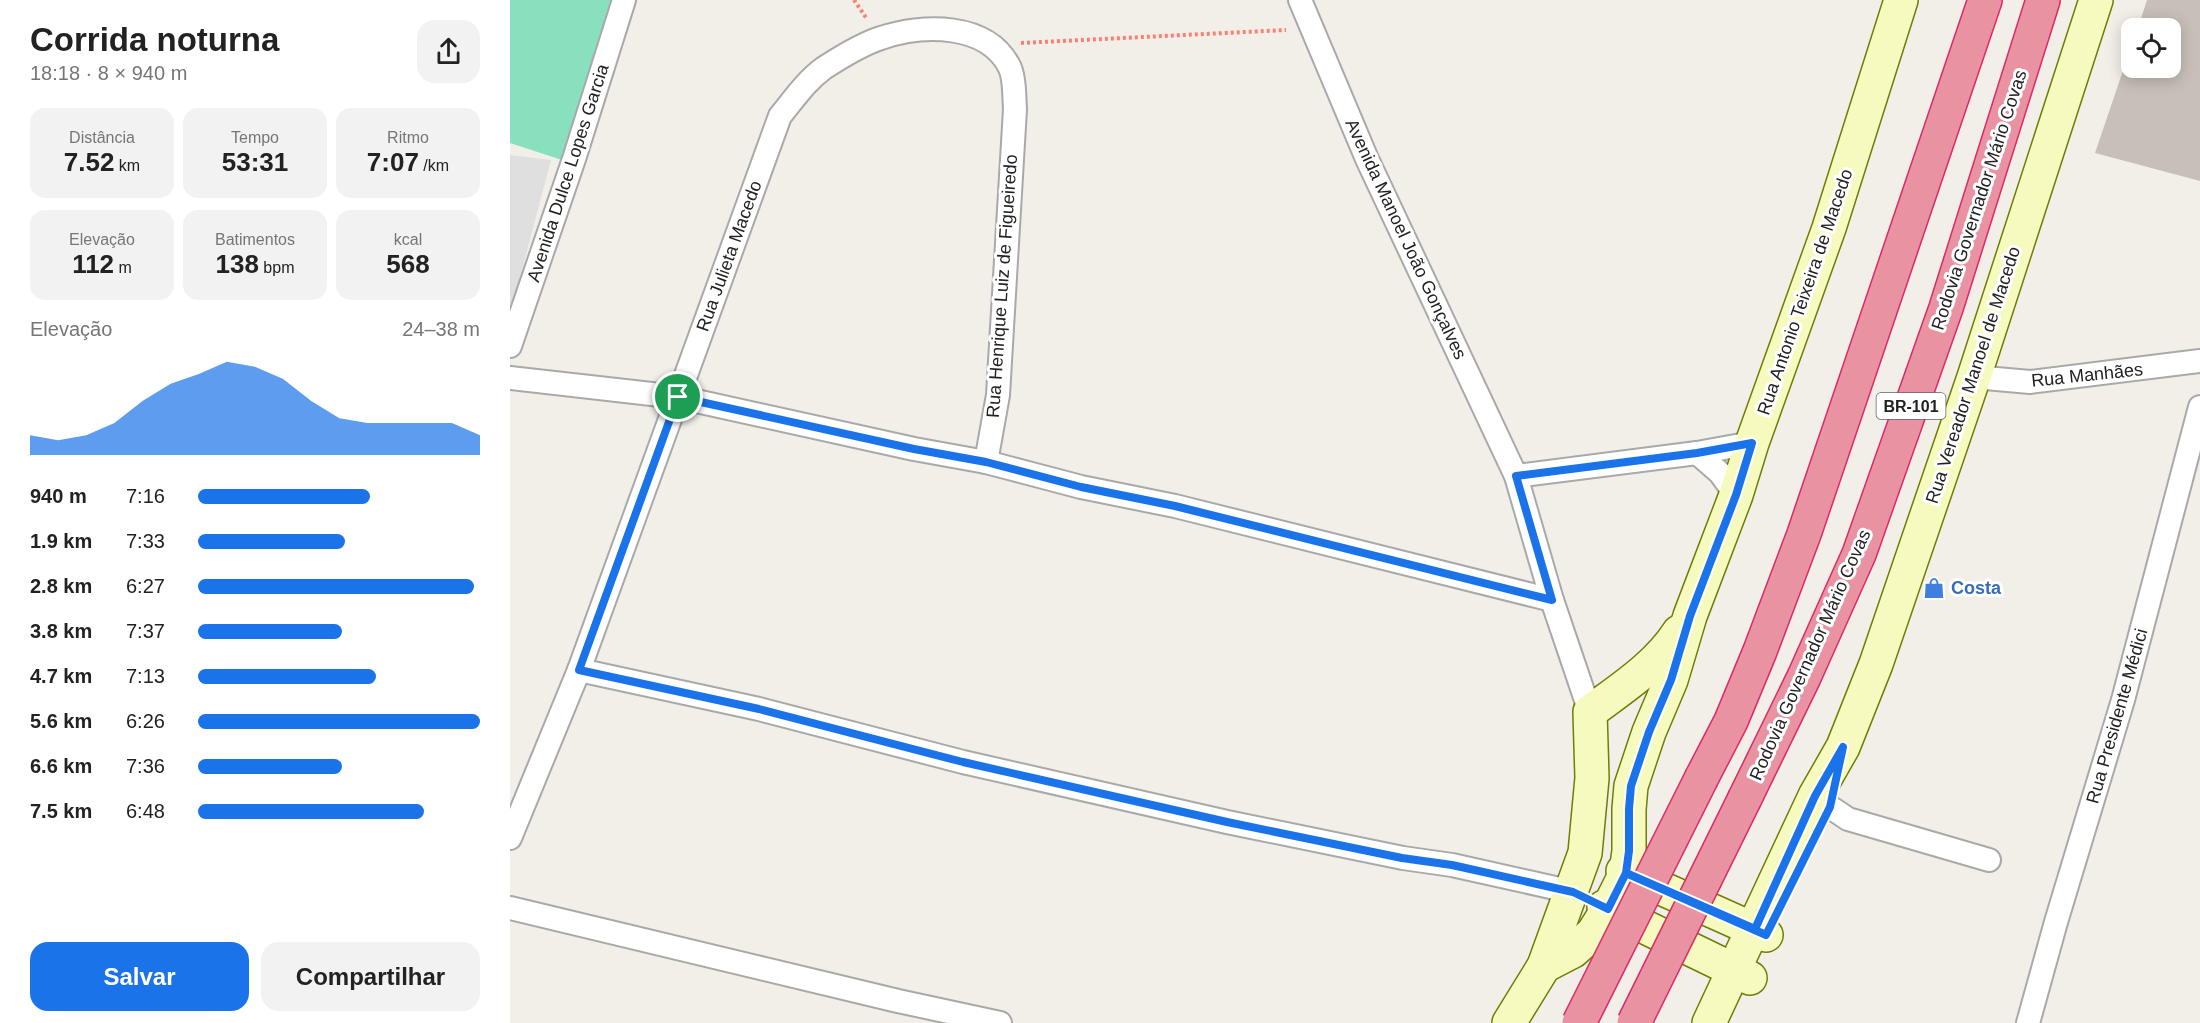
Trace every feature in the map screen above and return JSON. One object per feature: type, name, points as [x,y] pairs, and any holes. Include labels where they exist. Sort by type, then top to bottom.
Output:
[{"type":"highway","name":"BR-101","points":[[1579,1023],[1735,711],[1800,544],[1985,0]]},
{"type":"highway","name":"Rodovia Governador Mário Covas","points":[[1634,1023],[1745,798],[1859,554],[1946,308],[2043,0]]},
{"type":"street","name":"Avenida Dulce Lopes Garcia","points":[[510,346],[570,170],[624,0]]},
{"type":"street","name":"Avenida Manoel João Gonçalves","points":[[1300,0],[1367,159],[1516,476],[1552,600],[1590,712]]},
{"type":"street","name":"Rua Antonio Teixeira de Macedo","points":[[1690,616],[1736,495],[1752,443],[1829,228],[1901,0]]},
{"type":"street","name":"Rua Vereador Manoel de Macedo","points":[[1728,1023],[1742,974],[1815,796],[1843,747],[1876,664],[1974,376],[2096,0]]},
{"type":"street","name":"Rua Julieta Macedo","points":[[510,838],[579,670],[780,116],[816,74],[880,38],[906,31],[943,30],[963,33],[991,45]]},
{"type":"street","name":"Rua Henrique Luiz de Figueiredo","points":[[986,462],[998,395],[1015,109],[1011,70],[1005,59],[991,45]]},
{"type":"street","name":"Rua Manhães","points":[[1974,376],[2030,382],[2200,361]]},
{"type":"street","points":[[510,378],[678,397],[914,449],[986,462],[1081,487],[1175,506],[1552,600]]},
{"type":"street","name":"Rua Presidente Médici","points":[[2028,1023],[2123,700],[2200,406]]},
{"type":"street","points":[[1516,476],[1697,453],[1752,443]]},
{"type":"street","points":[[1697,453],[1720,473],[1736,495]]},
{"type":"street","points":[[1509,1023],[1544,966],[1586,853],[1592,778],[1590,712],[1652,666],[1668,650],[1690,616]]},
{"type":"street","points":[[1544,966],[1584,943],[1608,909],[1626,873],[1631,786],[1649,732],[1671,680],[1690,616]]},
{"type":"street","points":[[579,670],[759,709],[919,751],[1205,817],[1402,858],[1452,865],[1573,892],[1742,974]]},
{"type":"street","name":"Rua Vereador Manoel de Macedo","points":[[1761,932],[1830,807],[1843,747]]},
{"type":"street","points":[[1830,807],[1848,819],[1989,860]]},
{"type":"street","points":[[1586,853],[1761,932]]},
{"type":"street","points":[[510,908],[898,1001],[1000,1023]]},
{"type":"street","name":"Rua Vereador Manoel de Macedo","points":[[1709,1023],[1742,974]]},
{"type":"path","points":[[991,45],[1312,29]]},
{"type":"shaded area","points":[[510,155],[551,160],[510,315]]},
{"type":"green space","points":[[510,0],[613,0],[562,160],[510,143]]},
{"type":"building","points":[[2147,0],[2200,0],[2200,181],[2095,153],[2121,76],[2181,78],[2181,18],[2141,18]]},
{"type":"place","name":"Costa","points":[[1934,588]]},
{"type":"route","points":[[678,397],[579,670],[759,709],[1042,781],[1227,822],[1402,858],[1452,865],[1573,892],[1608,909],[1626,873],[1755,929],[1815,796],[1843,747],[1830,807],[1766,935],[1626,873],[1631,786],[1649,732],[1671,680],[1690,616],[1736,495],[1752,443],[1697,453],[1516,476],[1552,600],[1175,506],[1081,487],[986,462],[914,449],[678,397]]}]
